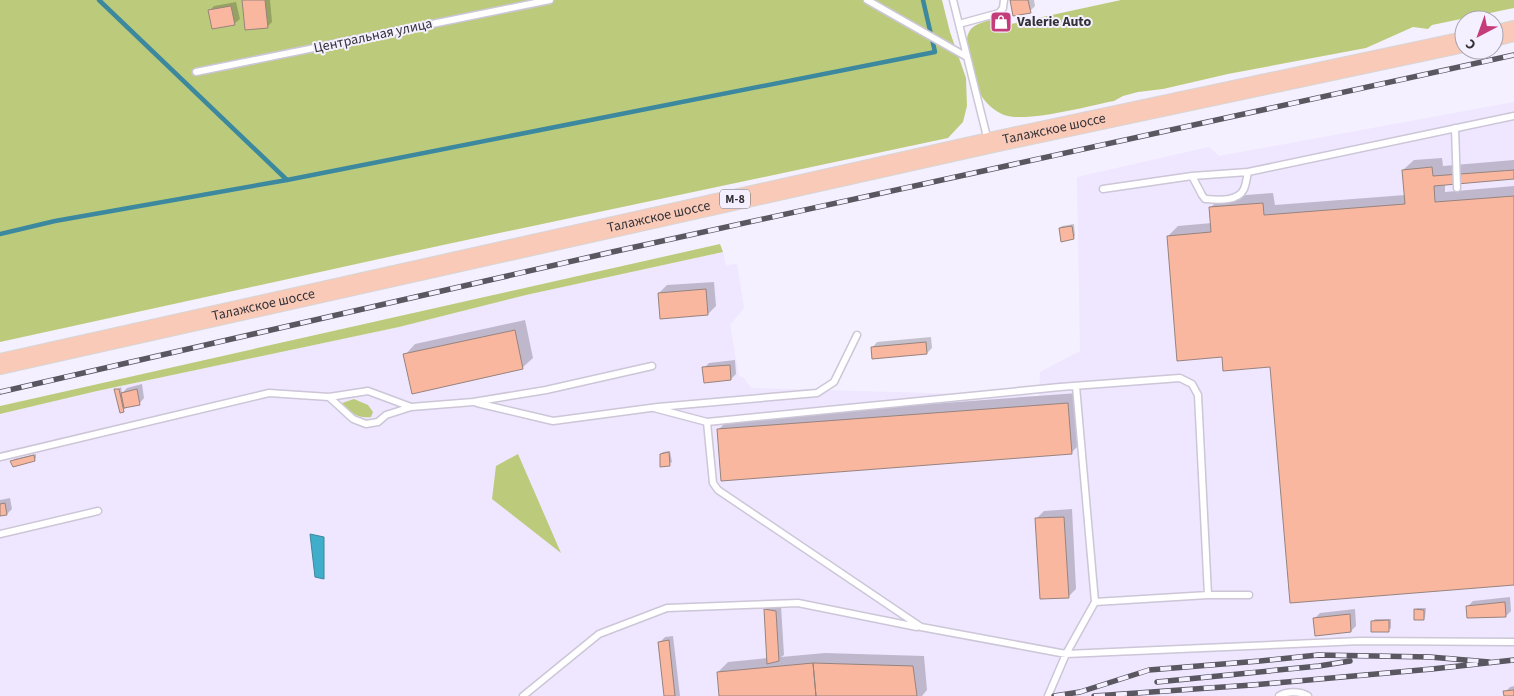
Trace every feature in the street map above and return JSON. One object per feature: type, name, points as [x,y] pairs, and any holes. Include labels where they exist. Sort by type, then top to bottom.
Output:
[{"type":"main road","name":"Талажское шоссе","points":[[0,364],[988,143],[1454,44]]},
{"type":"lane","name":"Центральная улица","points":[[196,72],[550,0]]},
{"type":"lane","points":[[867,0],[967,57]]},
{"type":"lane","points":[[952,0],[988,143]]},
{"type":"lane","points":[[959,24],[999,13],[1003,8],[1004,0]]},
{"type":"lane","points":[[1103,189],[1192,176],[1248,172],[1514,116]]},
{"type":"lane","points":[[1455,128],[1457,188]]},
{"type":"lane","points":[[1192,176],[1206,199],[1230,199],[1244,190],[1248,172]]},
{"type":"lane","points":[[473,402],[553,421],[654,408],[817,393],[834,382],[857,335]]},
{"type":"lane","points":[[329,397],[353,419],[366,424],[378,422],[386,415],[410,407],[473,402],[546,390],[652,366]]},
{"type":"lane","points":[[654,408],[707,422],[1076,386],[1180,378],[1192,384],[1198,396],[1208,595]]},
{"type":"lane","points":[[1048,696],[1066,654],[1095,602],[1076,386]]},
{"type":"lane","points":[[0,456],[269,393],[329,397],[368,391],[410,407]]},
{"type":"lane","points":[[707,422],[713,482],[718,490],[921,627]]},
{"type":"lane","points":[[0,534],[98,511]]},
{"type":"lane","points":[[1095,602],[1208,595],[1248,595]]},
{"type":"lane","points":[[523,696],[599,634],[666,608],[798,603],[1066,654],[1360,641],[1514,642]]},
{"type":"lane","points":[[1279,696],[1282,693],[1303,692],[1308,696]]},
{"type":"shaded area","points":[[1514,102],[1514,696],[0,696],[0,414],[97,391],[399,327],[526,295],[723,252],[726,265],[737,264],[744,308],[730,325],[739,376],[744,378],[751,388],[1039,396],[1040,372],[1080,351],[1077,177],[1209,147],[1219,156]]},
{"type":"green space","points":[[0,0],[942,0],[950,32],[966,78],[967,106],[963,122],[948,138],[443,245],[0,342]]},
{"type":"green space","points":[[1121,0],[1514,0],[1514,8],[1504,10],[1454,10],[1454,20],[1432,25],[1428,29],[1413,27],[1366,48],[1228,74],[1163,89],[1138,92],[1123,96],[1114,101],[1058,113],[1027,117],[1014,117],[998,112],[983,98],[977,85],[967,39],[968,34],[973,27],[994,19],[997,27]]},
{"type":"green space","points":[[720,244],[723,252],[526,295],[399,327],[97,391],[0,414],[0,406]]},
{"type":"green space","points":[[354,399],[368,405],[373,412],[371,417],[358,416],[342,403]]},
{"type":"green space","points":[[518,454],[561,553],[492,499],[496,466]]},
{"type":"water","points":[[310,534],[324,537],[324,579],[315,577]]},
{"type":"building","points":[[242,0],[265,0],[268,28],[245,30]]},
{"type":"building","points":[[1010,0],[1028,0],[1031,13],[1013,16]]},
{"type":"building","points":[[231,6],[235,25],[212,29],[208,10]]},
{"type":"building","name":"Valerie Auto","points":[[1006,16],[1008,24],[997,27],[994,19]]},
{"type":"building","points":[[1432,167],[1433,176],[1514,170],[1514,179],[1434,186],[1435,202],[1514,196],[1514,585],[1290,603],[1270,367],[1223,371],[1222,357],[1177,361],[1167,236],[1211,232],[1209,207],[1263,203],[1264,215],[1405,204],[1402,170]]},
{"type":"building","points":[[1072,226],[1074,239],[1061,242],[1059,228]]},
{"type":"building","points":[[706,289],[708,315],[660,319],[658,293]]},
{"type":"building","points":[[515,330],[523,369],[412,394],[403,354]]},
{"type":"building","points":[[926,342],[927,354],[872,359],[871,347]]},
{"type":"building","points":[[730,365],[731,380],[704,383],[702,367]]},
{"type":"building","points":[[114,389],[119,389],[124,412],[120,413]]},
{"type":"building","points":[[137,389],[140,405],[124,408],[121,393]]},
{"type":"building","points":[[1068,403],[1072,454],[721,481],[717,429]]},
{"type":"building","points":[[669,452],[670,466],[660,467],[660,454]]},
{"type":"building","points":[[34,455],[35,461],[13,467],[10,461]]},
{"type":"building","points":[[5,503],[7,515],[0,516],[0,504]]},
{"type":"building","points":[[1064,517],[1069,598],[1040,599],[1035,518]]},
{"type":"building","points":[[1505,602],[1506,617],[1467,618],[1466,606]]},
{"type":"building","points":[[764,609],[776,611],[779,661],[767,664]]},
{"type":"building","points":[[1414,609],[1424,610],[1424,620],[1414,620]]},
{"type":"building","points":[[1350,614],[1351,632],[1315,636],[1313,618]]},
{"type":"building","points":[[1389,620],[1389,632],[1371,632],[1371,621]]},
{"type":"building","points":[[669,640],[675,696],[664,696],[658,642]]},
{"type":"building","points":[[813,663],[816,696],[719,696],[717,672]]},
{"type":"building","points":[[813,663],[913,666],[917,696],[816,696]]},
{"type":"building","points":[[1514,690],[1514,696],[1504,696],[1503,691]]},
{"type":"waterway","points":[[99,0],[287,180]]},
{"type":"waterway","points":[[0,234],[55,221],[287,180],[935,52],[923,0]]},
{"type":"railway","points":[[0,392],[612,252],[1514,55]]},
{"type":"railway","points":[[1054,696],[1080,692],[1149,670],[1318,655],[1430,657],[1489,662]]},
{"type":"railway","points":[[1094,696],[1252,685],[1514,660]]},
{"type":"railway","points":[[1157,682],[1319,666],[1350,661]]},
{"type":"place","name":"Valerie Auto","points":[[1001,22]]}]
